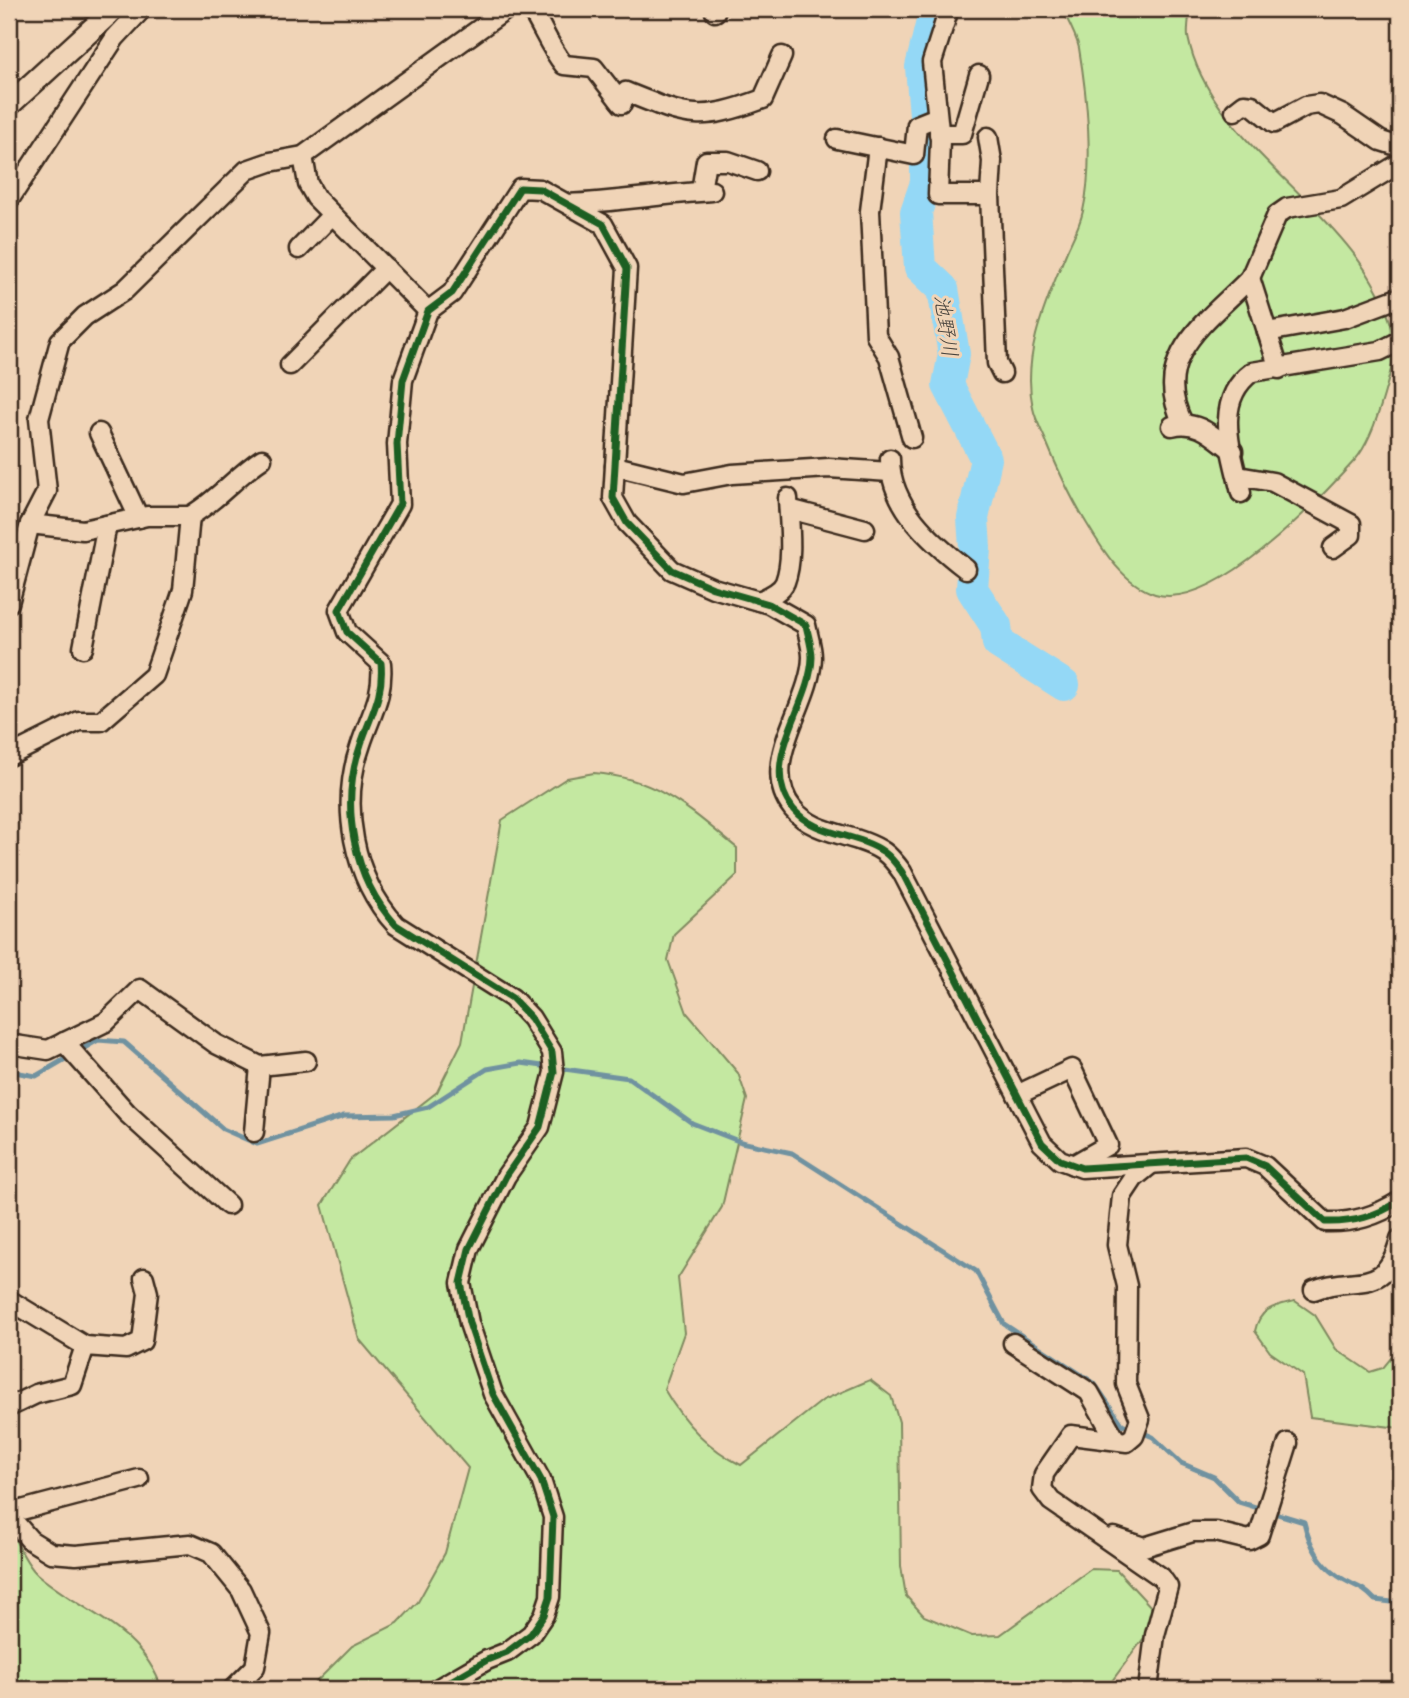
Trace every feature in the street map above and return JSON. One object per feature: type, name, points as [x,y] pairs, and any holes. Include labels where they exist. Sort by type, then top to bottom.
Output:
[{"type":"street","points":[[9,105],[114,9]]},
{"type":"street","points":[[9,200],[115,37],[142,9]]},
{"type":"street","points":[[9,603],[30,524],[47,491],[39,419],[60,341],[85,316],[125,290],[247,170],[270,162],[303,156],[507,9]]},
{"type":"street","points":[[531,9],[551,41],[551,49],[564,65],[594,68],[612,97],[626,92],[685,116],[725,113],[763,99],[782,56]]},
{"type":"street","points":[[949,9],[932,62],[938,125],[938,195],[990,195]]},
{"type":"street","points":[[837,139],[914,155],[917,125],[938,125],[962,134],[979,75]]},
{"type":"street","points":[[1236,111],[1244,104],[1252,105],[1275,123],[1306,106],[1319,104],[1343,115],[1381,141],[1400,147]]},
{"type":"street","points":[[988,137],[992,161],[990,195],[997,363],[1002,373]]},
{"type":"street","points":[[878,147],[870,211],[876,336],[889,357],[912,438]]},
{"type":"street","points":[[303,156],[308,184],[316,198],[428,311]]},
{"type":"street","points":[[568,204],[624,202],[664,194],[706,191],[706,161],[728,161],[757,171]]},
{"type":"street","points":[[1233,451],[1209,430],[1177,424],[1172,392],[1174,364],[1185,344],[1250,278],[1277,215],[1287,208],[1341,199],[1400,163]]},
{"type":"street","points":[[437,1689],[476,1666],[507,1652],[531,1634],[544,1615],[550,1597],[553,1517],[541,1480],[493,1394],[469,1323],[461,1283],[469,1248],[506,1177],[540,1127],[554,1072],[552,1052],[530,1018],[512,998],[396,925],[382,909],[366,878],[352,834],[352,786],[359,747],[383,687],[381,663],[347,632],[339,610],[400,504],[397,444],[402,380],[428,311],[452,293],[520,188],[540,189],[603,224],[627,268],[612,498],[627,523],[672,570],[713,588],[759,601],[806,625],[812,656],[808,678],[779,765],[781,788],[793,809],[810,822],[883,851],[902,872],[1042,1143],[1060,1160],[1097,1169],[1246,1158],[1265,1166],[1325,1222],[1350,1223],[1383,1212],[1400,1201]]},
{"type":"street","points":[[299,249],[332,215]]},
{"type":"street","points":[[290,365],[386,268]]},
{"type":"street","points":[[1250,278],[1279,369]]},
{"type":"street","points":[[1267,332],[1345,318],[1398,298],[1400,302]]},
{"type":"street","points":[[1333,548],[1351,535],[1351,524],[1273,482],[1240,484],[1227,422],[1229,402],[1237,383],[1252,372],[1380,351],[1400,341]]},
{"type":"street","points":[[99,433],[139,518]]},
{"type":"street","points":[[30,524],[83,530],[139,518],[190,516],[213,503],[262,458]]},
{"type":"street","points":[[615,466],[684,483],[732,474],[890,465],[897,495],[927,538],[966,569]]},
{"type":"street","points":[[759,601],[777,592],[785,583],[788,503],[864,529]]},
{"type":"street","points":[[9,756],[79,721],[101,721],[154,675],[183,590],[190,516]]},
{"type":"street","points":[[83,648],[107,525]]},
{"type":"street","points":[[9,1044],[48,1049],[106,1022],[140,989],[216,1044],[260,1066],[306,1061]]},
{"type":"street","points":[[64,1042],[127,1113],[228,1205]]},
{"type":"street","points":[[254,1132],[260,1066]]},
{"type":"street","points":[[1017,1095],[1072,1069],[1108,1146],[1073,1165]]},
{"type":"street","points":[[1130,1432],[1126,1384],[1127,1286],[1116,1245],[1122,1196],[1134,1178],[1150,1165]]},
{"type":"street","points":[[1314,1290],[1324,1286],[1374,1280],[1395,1258],[1400,1239]]},
{"type":"street","points":[[9,1300],[85,1346],[126,1349],[142,1341],[148,1293],[144,1278]]},
{"type":"street","points":[[1013,1343],[1090,1392],[1130,1432]]},
{"type":"street","points":[[9,1407],[36,1394],[72,1385],[85,1346]]},
{"type":"street","points":[[1130,1432],[1070,1435],[1044,1474],[1042,1489],[1051,1501],[1161,1577],[1168,1587],[1155,1635],[1148,1689]]},
{"type":"street","points":[[1097,1532],[1144,1547],[1193,1532],[1216,1532],[1249,1540],[1259,1535],[1289,1443]]},
{"type":"street","points":[[139,1479],[9,1511],[30,1540],[51,1553],[76,1555],[190,1544],[211,1553],[241,1590],[261,1633],[255,1667],[233,1689]]},
{"type":"green space","points":[[1062,9],[1190,9],[1188,37],[1202,78],[1226,115],[1255,149],[1352,251],[1377,290],[1393,332],[1394,356],[1382,403],[1369,438],[1355,460],[1264,549],[1235,570],[1206,586],[1179,595],[1155,594],[1144,589],[1124,575],[1107,555],[1070,494],[1033,408],[1030,368],[1033,348],[1044,308],[1082,216],[1088,172],[1087,108],[1079,48]]},
{"type":"green space","points":[[594,773],[637,781],[655,789],[688,809],[737,848],[737,875],[674,934],[668,960],[687,1013],[738,1073],[747,1099],[722,1207],[678,1278],[684,1333],[664,1389],[697,1433],[717,1451],[741,1465],[823,1400],[870,1380],[891,1396],[899,1422],[901,1566],[906,1596],[924,1616],[972,1636],[1000,1635],[1091,1569],[1117,1570],[1152,1608],[1146,1635],[1106,1689],[309,1689],[352,1646],[398,1623],[418,1602],[445,1553],[468,1468],[359,1339],[322,1205],[350,1160],[437,1092],[462,1042],[502,820],[567,778]]},
{"type":"green space","points":[[1295,1301],[1315,1315],[1336,1349],[1370,1372],[1383,1368],[1400,1347],[1400,1428],[1310,1417],[1303,1375],[1270,1352],[1255,1331],[1260,1317],[1269,1309]]},
{"type":"green space","points":[[9,1528],[37,1574],[125,1635],[140,1650],[162,1689],[9,1689]]},
{"type":"waterway","name":"池野川","points":[[935,9],[921,67],[926,127],[926,183],[916,212],[920,267],[943,289],[954,354],[948,385],[986,459],[973,518],[975,548],[972,589],[996,626],[998,643],[1064,685]]},
{"type":"waterway","points":[[9,1071],[36,1076],[98,1040],[124,1042],[223,1129],[257,1144],[344,1116],[394,1115],[428,1107],[487,1069],[521,1063],[629,1078],[692,1123],[741,1142],[792,1153],[976,1271],[1004,1324],[1094,1383],[1122,1424],[1153,1437],[1181,1463],[1214,1477],[1239,1502],[1304,1522],[1316,1552],[1331,1571],[1375,1600],[1400,1603]]},
{"type":"cycle path","points":[[437,1689],[487,1660],[507,1652],[531,1634],[544,1615],[550,1597],[553,1517],[541,1480],[493,1394],[469,1323],[461,1283],[469,1249],[506,1176],[540,1127],[554,1072],[552,1052],[531,1018],[512,998],[396,925],[369,885],[354,840],[351,791],[354,767],[379,695],[381,663],[347,632],[339,610],[400,504],[397,444],[403,380],[428,311],[452,293],[520,188],[540,189],[603,224],[627,268],[613,498],[627,523],[672,570],[713,588],[769,604],[806,625],[812,657],[809,676],[782,754],[780,773],[783,791],[793,809],[802,818],[824,829],[873,846],[887,854],[900,869],[1042,1143],[1060,1160],[1082,1168],[1246,1158],[1265,1166],[1325,1222],[1364,1218],[1400,1201]]}]
